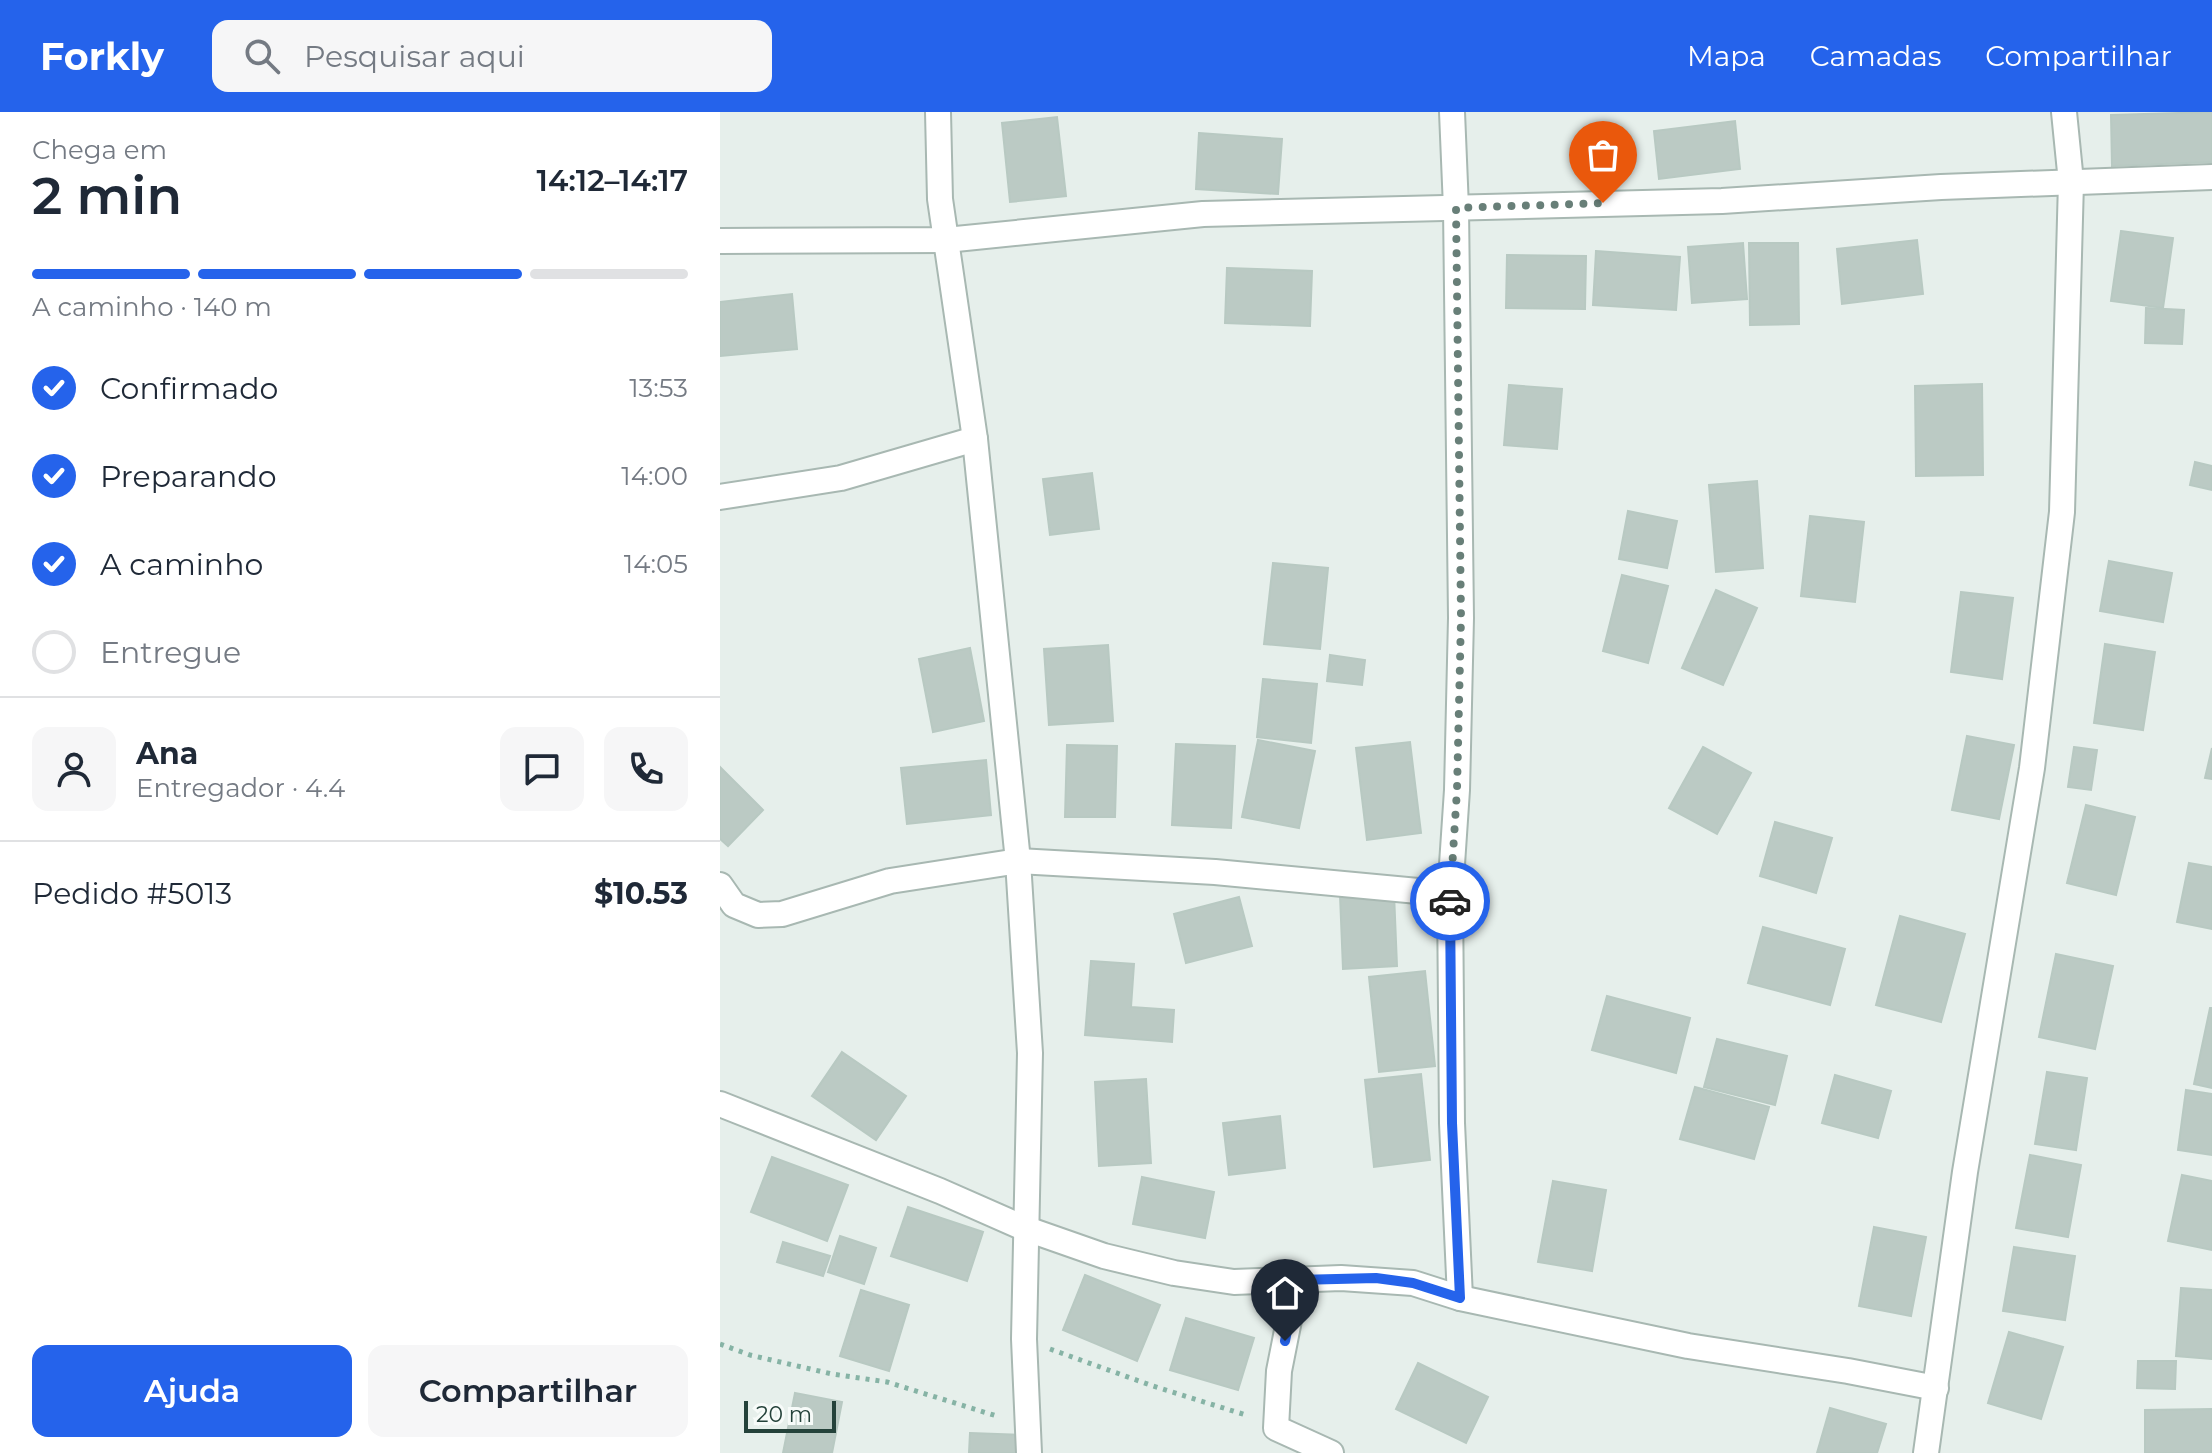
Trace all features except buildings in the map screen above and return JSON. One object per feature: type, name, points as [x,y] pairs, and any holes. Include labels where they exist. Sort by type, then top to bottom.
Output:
[{"type":"street","points":[[938,112],[940,199],[975,439],[1018,861],[1030,1053],[1024,1228],[1024,1339],[1029,1453]]},
{"type":"street","points":[[1452,112],[1461,618],[1457,790],[1450,894],[1452,1123],[1460,1298]]},
{"type":"street","points":[[1926,1453],[1965,1172],[2032,768],[2061,527],[2071,182],[2064,112]]},
{"type":"street","points":[[720,241],[946,240],[1203,214],[1722,201],[1941,187],[2212,177]]},
{"type":"street","points":[[720,497],[841,478],[975,439]]},
{"type":"street","points":[[720,885],[734,905],[758,915],[782,914],[890,881],[1018,861],[1215,872],[1450,894]]},
{"type":"street","points":[[720,1104],[940,1191],[1024,1228],[1104,1256],[1174,1273],[1234,1282],[1376,1278],[1413,1283],[1460,1298],[1688,1346],[1936,1388]]},
{"type":"street","points":[[1297,1280],[1279,1371],[1276,1428],[1331,1453]]},
{"type":"path","points":[[1024,1339],[1153,1386],[1238,1412],[1276,1428]]},
{"type":"path","points":[[720,1344],[764,1359],[887,1382],[1028,1425]]},
{"type":"way so far","points":[[1450,901],[1457,790],[1461,618],[1456,208],[1603,203]]},
{"type":"route","points":[[1285,1341],[1297,1280],[1376,1278],[1413,1283],[1460,1298],[1452,1123],[1450,901]]}]
